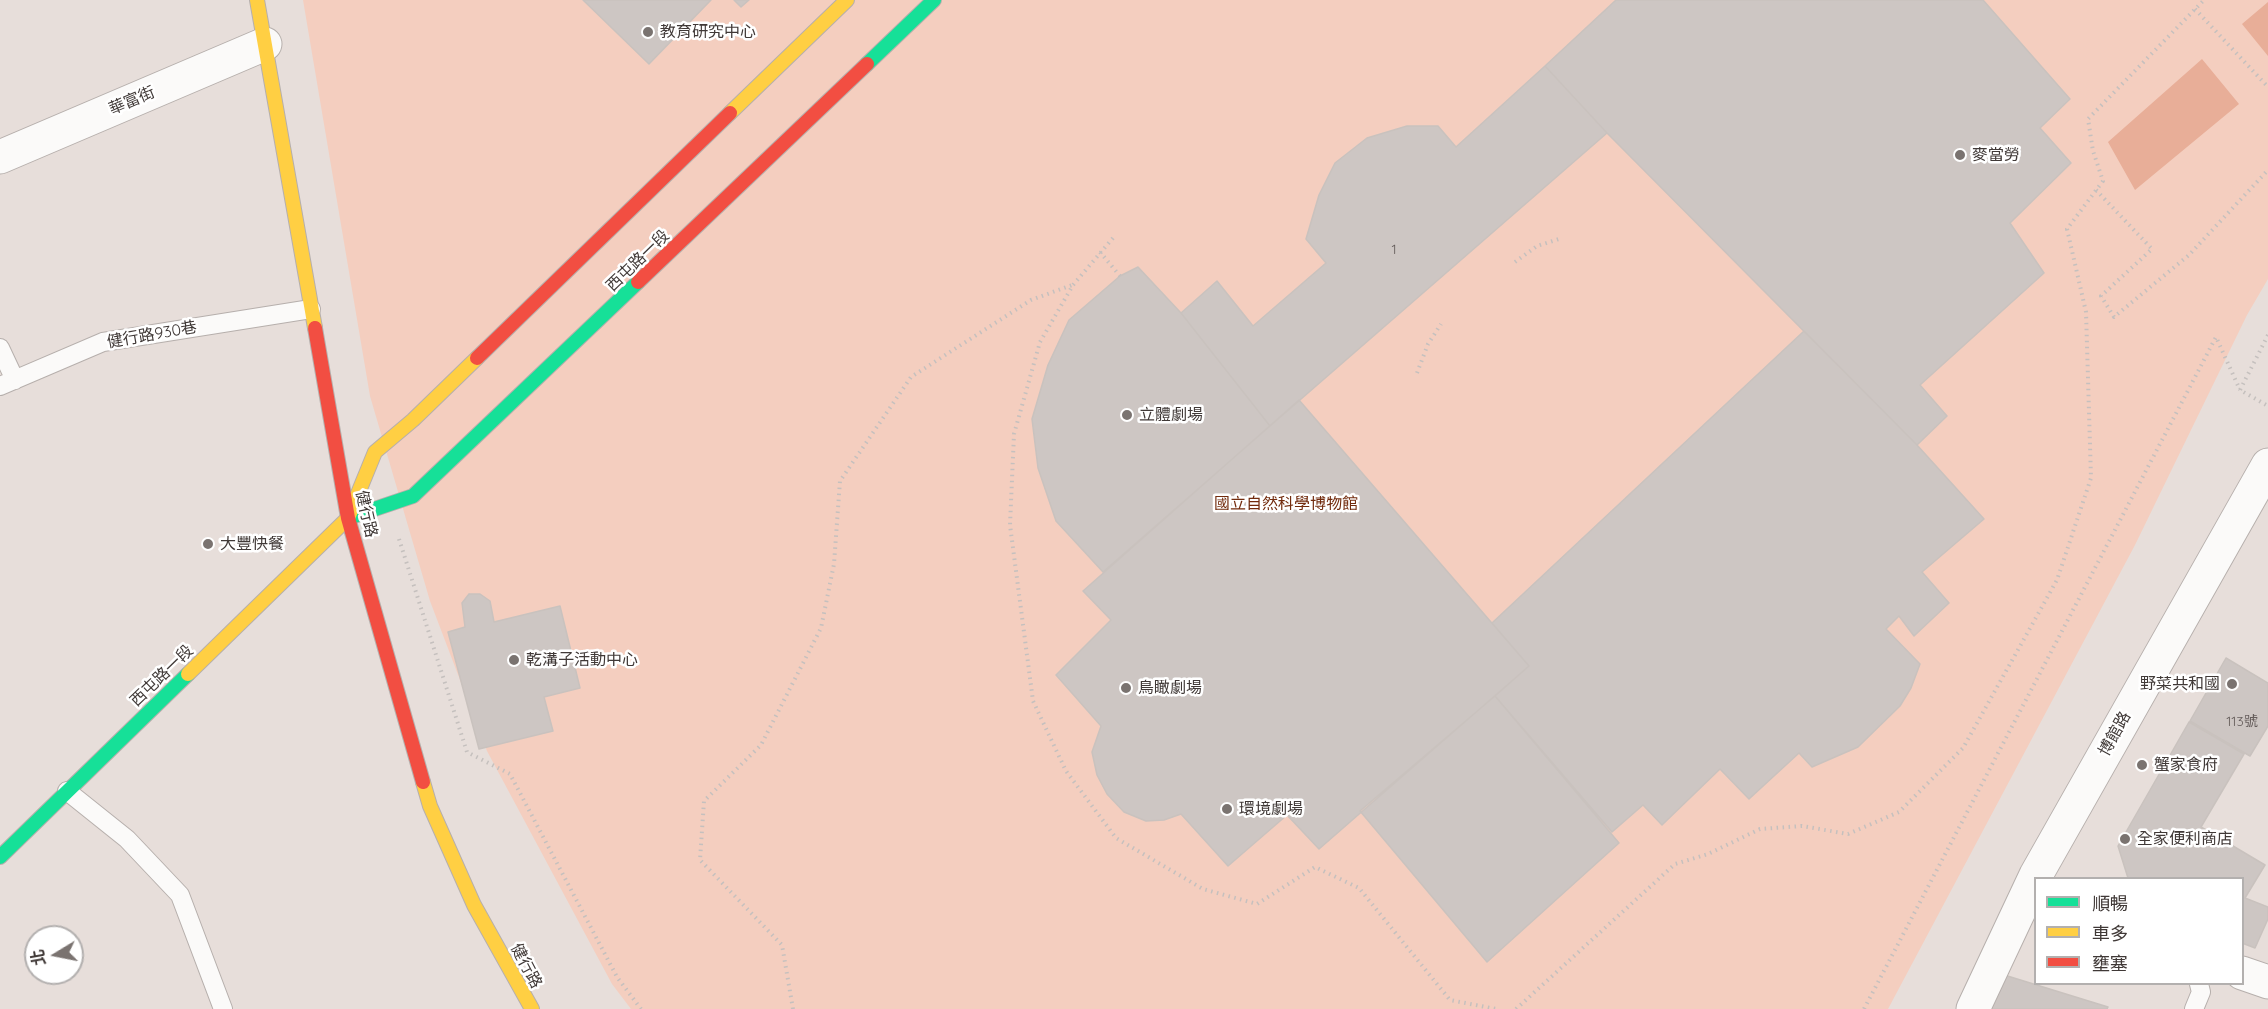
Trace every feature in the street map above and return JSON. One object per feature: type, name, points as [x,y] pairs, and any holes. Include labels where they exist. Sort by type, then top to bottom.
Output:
[{"type":"street","name":"健行路","points":[[257,0],[348,518],[430,806],[474,905],[528,1007]]},
{"type":"street","name":"西屯路一段","points":[[0,856],[348,518],[375,452],[413,420],[847,0]]},
{"type":"street","name":"西屯路一段","points":[[348,518],[413,496],[934,0]]},
{"type":"street","name":"華富街","points":[[0,157],[265,44]]},
{"type":"street","name":"博館路","points":[[2040,877],[2268,465]]},
{"type":"street","name":"博館路","points":[[1973,1009],[2034,889]]},
{"type":"street","points":[[2244,974],[2268,982]]},
{"type":"lane","name":"健行路930巷","points":[[8,383],[103,342],[311,309]]},
{"type":"lane","points":[[0,348],[8,383]]},
{"type":"lane","points":[[67,791],[127,839],[180,895],[223,1009]]},
{"type":"lane","points":[[2194,1009],[2201,992],[2199,985]]},
{"type":"path","points":[[1516,1009],[1675,864],[1708,854],[1760,829],[1802,826],[1848,834],[1899,812],[1963,748],[2057,579],[2091,478],[2086,312],[2067,229],[2103,181],[2093,151],[2088,119],[2204,0]]},
{"type":"path","points":[[2195,9],[2268,87]]},
{"type":"path","points":[[2096,190],[2152,249],[2101,296],[2114,317],[2189,255],[2268,170]]},
{"type":"path","points":[[1113,238],[1073,285],[1040,342],[1014,434],[1010,525],[1033,701],[1066,771],[1116,838],[1203,889],[1257,904],[1315,867],[1359,888],[1450,1000],[1497,1009]]},
{"type":"path","points":[[1515,262],[1537,246],[1559,239]]},
{"type":"path","points":[[1100,252],[1120,276]]},
{"type":"path","points":[[793,1009],[782,945],[700,860],[704,801],[761,745],[821,628],[834,564],[840,481],[911,377],[1031,300],[1073,285]]},
{"type":"path","points":[[1417,373],[1428,344],[1441,324]]},
{"type":"path","points":[[2240,390],[2268,334]]},
{"type":"path","points":[[1864,1009],[2216,337],[2240,390],[2268,406]]},
{"type":"path","points":[[400,545],[467,752],[510,774],[617,977],[641,1009]]},
{"type":"path","points":[[1466,1009],[1468,1003]]},
{"type":"green space","name":"國立自然科學博物館","points":[[303,0],[2268,0],[2268,279],[2247,315],[2135,545],[1888,1009],[631,1009],[612,984],[487,751],[430,601],[370,396]]},
{"type":"shaded area","points":[[2268,2],[2268,56],[2242,24]]},
{"type":"shaded area","points":[[2202,59],[2239,104],[2135,190],[2108,142]]},
{"type":"building","name":"教育研究中心","points":[[583,0],[711,0],[649,64]]},
{"type":"building","points":[[734,0],[749,0],[741,7]]},
{"type":"building","points":[[1616,0],[1983,0],[2070,99],[2040,128],[2071,163],[2010,223],[2044,273],[1920,385],[1947,416],[1917,445],[1607,133],[1545,66]]},
{"type":"building","points":[[1545,66],[1607,133],[1270,426],[1181,313],[1217,281],[1253,326],[1326,263],[1306,239],[1319,195],[1335,163],[1367,138],[1407,126],[1438,126],[1456,147]]},
{"type":"building","points":[[1138,267],[1181,313],[1270,426],[1103,572],[1056,521],[1038,468],[1032,419],[1048,365],[1069,320],[1120,276]]},
{"type":"building","points":[[1804,331],[1917,445],[1984,519],[1922,572],[1949,603],[1914,636],[1899,616],[1886,629],[1920,664],[1911,688],[1900,706],[1858,747],[1812,767],[1799,753],[1749,799],[1720,769],[1662,825],[1643,805],[1612,832],[1495,696],[1529,666],[1492,623]]},
{"type":"building","points":[[1299,400],[1529,666],[1319,849],[1287,815],[1228,866],[1181,814],[1164,820],[1146,821],[1124,812],[1107,794],[1097,775],[1092,752],[1101,726],[1056,675],[1111,620],[1083,591]]},
{"type":"building","name":"乾溝子活動中心","points":[[469,594],[480,594],[490,601],[494,622],[560,606],[580,688],[544,697],[553,731],[479,749],[448,632],[465,627],[462,603]]},
{"type":"building","points":[[2226,658],[2268,683],[2268,726],[2250,756],[2190,721]]},
{"type":"building","points":[[1495,696],[1619,843],[1487,962],[1360,811]]},
{"type":"building","points":[[2189,722],[2244,754],[2201,827],[2265,865],[2245,898],[2268,907],[2268,919],[2255,948],[2244,944],[2244,877],[2128,877],[2118,846]]},
{"type":"building","points":[[2001,974],[2108,1007],[2107,1009],[1990,1009]]},
{"type":"traffic: fast","points":[[867,64],[934,0]]},
{"type":"traffic: fast","points":[[348,518],[413,496],[638,282]]},
{"type":"traffic: fast","points":[[0,857],[188,674]]},
{"type":"traffic: slow","points":[[257,0],[315,328]]},
{"type":"traffic: slow","points":[[730,113],[847,0]]},
{"type":"traffic: slow","points":[[188,674],[348,518],[375,452],[413,420],[477,358]]},
{"type":"traffic: slow","points":[[423,782],[430,806],[474,905],[532,1009]]},
{"type":"traffic: jam","points":[[638,282],[867,64]]},
{"type":"traffic: jam","points":[[477,358],[730,113]]},
{"type":"traffic: jam","points":[[315,328],[348,518],[423,782]]},
{"type":"place","name":"教育研究中心","points":[[648,32]]},
{"type":"place","name":"麥當勞","points":[[1960,155]]},
{"type":"place","name":"立體劇場","points":[[1127,415]]},
{"type":"place","name":"大豐快餐","points":[[208,544]]},
{"type":"place","name":"乾溝子活動中心","points":[[514,660]]},
{"type":"place","name":"野菜共和國","points":[[2232,684]]},
{"type":"place","name":"鳥瞰劇場","points":[[1126,688]]},
{"type":"place","name":"蟹家食府","points":[[2142,765]]},
{"type":"place","name":"環境劇場","points":[[1227,809]]},
{"type":"place","name":"全家便利商店","points":[[2125,839]]}]
